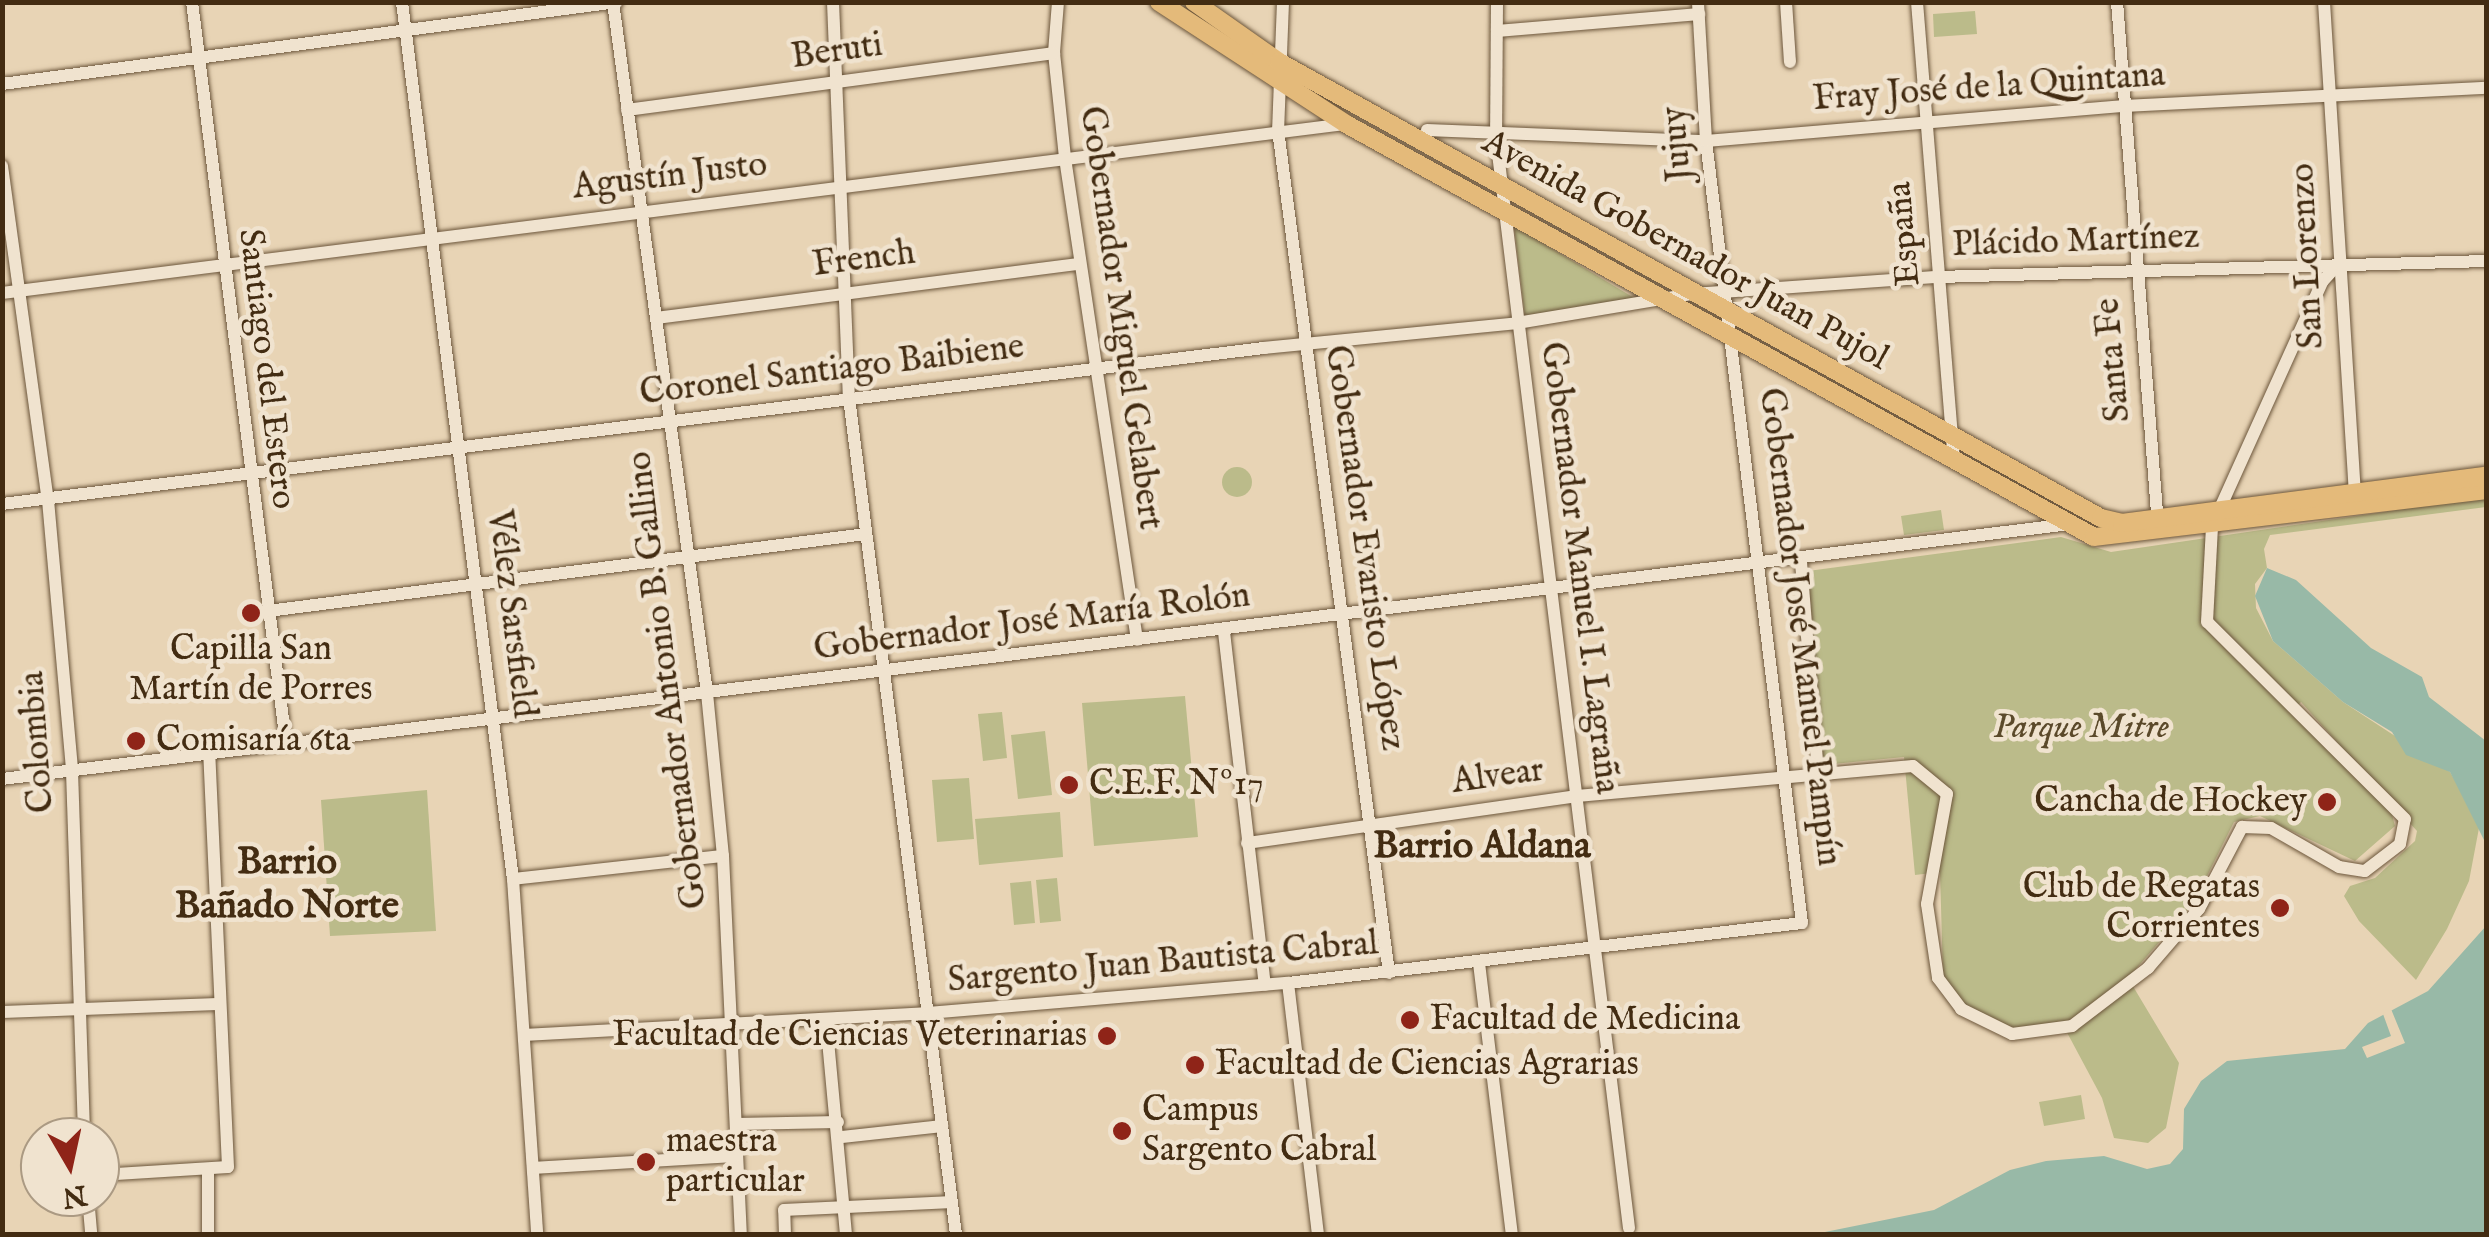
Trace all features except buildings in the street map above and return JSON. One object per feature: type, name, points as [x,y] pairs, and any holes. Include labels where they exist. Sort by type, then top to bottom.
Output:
[{"type":"main road","name":"Avenida Gobernador Juan Pujol","points":[[1159,2],[1278,84],[1474,195],[1505,202],[1693,294],[2101,518],[2158,526]]},
{"type":"main road","name":"Avenida Gobernador Juan Pujol","points":[[1194,2],[1279,62],[1669,302],[2068,524],[2105,540],[2158,526]]},
{"type":"main road","points":[[2158,526],[2355,500],[2486,476]]},
{"type":"main road","points":[[2355,500],[2486,490]]},
{"type":"street","name":"Santiago del Estero","points":[[192,2],[195,55],[286,743]]},
{"type":"street","name":"Vélez Sarsfield","points":[[402,2],[513,879],[537,1234]]},
{"type":"street","points":[[833,2],[849,398],[956,1234]]},
{"type":"street","name":"Gobernador Miguel Gelabert","points":[[1058,2],[1054,53],[1064,158],[1093,371],[1137,640]]},
{"type":"street","name":"Gobernador Evaristo López","points":[[1283,2],[1278,130],[1389,973]]},
{"type":"street","name":"Gobernador Manuel I. Lagraña","points":[[1497,2],[1496,137],[1629,1228]]},
{"type":"street","points":[[1786,2],[1790,62]]},
{"type":"street","name":"España","points":[[1917,2],[1954,460]]},
{"type":"street","name":"Santa Fe","points":[[2117,2],[2158,526]]},
{"type":"street","name":"San Lorenzo","points":[[2324,2],[2355,500]]},
{"type":"street","points":[[2,84],[405,27],[614,3]]},
{"type":"street","name":"Gobernador Antonio B. Gallino","points":[[614,3],[667,420],[707,692],[723,856],[741,1234]]},
{"type":"street","points":[[1497,31],[1698,8]]},
{"type":"street","name":"Jujuy","points":[[1698,8],[1706,142],[1733,338]]},
{"type":"street","name":"Beruti","points":[[627,110],[1054,53]]},
{"type":"street","name":"Fray José de la Quintana","points":[[1427,130],[1496,137],[1706,142],[2125,106],[2486,88]]},
{"type":"street","name":"Agustín Justo","points":[[10,292],[1346,124]]},
{"type":"street","name":"Colombia","points":[[2,166],[10,292],[48,500],[72,770],[83,1117]]},
{"type":"street","name":"Plácido Martínez","points":[[1669,302],[1693,294],[1938,277],[2486,260]]},
{"type":"street","name":"French","points":[[656,318],[1079,264]]},
{"type":"street","points":[[2216,518],[2322,282],[2338,264]]},
{"type":"street","name":"Coronel Santiago Baibiene","points":[[2,504],[667,420],[1305,344],[1517,323],[1669,302]]},
{"type":"street","name":"Gobernador José Manuel Pampín","points":[[1733,338],[1788,776],[1802,923]]},
{"type":"street","name":"Alvear","points":[[1246,843],[1578,796],[1912,766],[1938,781],[1948,807],[1927,904],[1938,978],[1962,1009],[2012,1034],[2072,1026],[2148,968],[2199,909],[2242,827],[2271,828],[2339,867],[2365,871],[2400,844],[2404,819],[2244,653],[2212,634],[2216,518]]},
{"type":"street","name":"Gobernador José María Rolón","points":[[2,779],[286,743],[494,722],[884,669],[1801,562],[2068,524]]},
{"type":"street","points":[[268,610],[866,534]]},
{"type":"street","points":[[1801,562],[1818,772]]},
{"type":"street","points":[[1224,632],[1246,843],[1266,985]]},
{"type":"street","points":[[120,1174],[208,1172],[228,1167],[209,754]]},
{"type":"street","points":[[513,879],[723,856]]},
{"type":"street","name":"Sargento Juan Bautista Cabral","points":[[525,1035],[928,1013],[1266,985],[1597,950],[1802,923]]},
{"type":"street","points":[[1479,963],[1512,1234]]},
{"type":"street","points":[[1288,983],[1318,1234]]},
{"type":"street","points":[[2,1012],[218,1004]]},
{"type":"street","points":[[826,1019],[842,1136],[846,1234]]},
{"type":"street","points":[[736,1124],[838,1122]]},
{"type":"street","points":[[842,1136],[942,1126]]},
{"type":"street","points":[[534,1168],[737,1156]]},
{"type":"street","points":[[208,1172],[208,1234]]},
{"type":"street","points":[[786,1234],[784,1210],[952,1202]]},
{"type":"green space","points":[[1975,11],[1977,34],[1934,37],[1933,14]]},
{"type":"green space","points":[[1514,226],[1641,302],[1525,318]]},
{"type":"green space","points":[[1237,467],[1251,476],[1252,482],[1243,496],[1237,497],[1223,488],[1222,482],[1231,468]]},
{"type":"green space","name":"Parque Mitre","points":[[2486,497],[2486,507],[2270,535],[2264,549],[2267,568],[2255,584],[2256,608],[2273,641],[2343,702],[2450,772],[2469,803],[2479,828],[2469,881],[2447,929],[2416,980],[2359,921],[2344,896],[2350,886],[2375,878],[2415,841],[2417,831],[2301,702],[2294,709],[2391,811],[2395,826],[2355,861],[2260,816],[2234,822],[2194,902],[2128,978],[2179,1063],[2166,1128],[2148,1143],[2114,1138],[2102,1098],[2063,1025],[2013,1031],[1962,1005],[1943,975],[1940,872],[1915,875],[1904,757],[1823,765],[1808,571],[2061,537],[2111,552]]},
{"type":"green space","points":[[1941,510],[1944,530],[1904,535],[1901,516]]},
{"type":"green space","points":[[1185,696],[1198,837],[1094,846],[1082,703]]},
{"type":"green space","points":[[1002,712],[1007,758],[983,761],[978,714]]},
{"type":"green space","points":[[1045,731],[1052,795],[1018,799],[1011,735]]},
{"type":"green space","points":[[969,778],[974,839],[937,842],[932,780]]},
{"type":"green space","points":[[427,790],[436,931],[330,936],[321,800]]},
{"type":"green space","points":[[1060,812],[1063,857],[979,865],[975,819]]},
{"type":"green space","points":[[1057,878],[1061,921],[1040,923],[1036,880]]},
{"type":"green space","points":[[1031,881],[1035,923],[1014,925],[1010,883]]},
{"type":"green space","points":[[2081,1095],[2085,1119],[2044,1126],[2039,1102]]},
{"type":"shaded area","points":[[2267,568],[2296,580],[2371,648],[2422,677],[2429,697],[2486,741],[2486,844],[2450,772],[2406,755],[2392,732],[2343,702],[2273,641],[2255,596]]},
{"type":"shaded area","points":[[2486,926],[2486,1234],[1815,1234],[1934,1210],[2010,1170],[2046,1161],[2104,1156],[2147,1169],[2170,1164],[2183,1149],[2184,1109],[2201,1081],[2227,1061],[2345,1049],[2368,1023],[2428,991]]},
{"type":"pier","points":[[2391,1009],[2405,1043],[2367,1058],[2362,1047],[2391,1036],[2383,1014]]},
{"type":"place","name":"Capilla San Martín de Porres","points":[[251,613]]},
{"type":"place","name":"Comisaría 6ta","points":[[136,741]]},
{"type":"place","name":"C.E.F. Nº17","points":[[1069,785]]},
{"type":"place","name":"Cancha de Hockey","points":[[2327,802]]},
{"type":"place","name":"Club de Regatas Corrientes","points":[[2280,908]]},
{"type":"place","name":"Facultad de Medicina","points":[[1410,1020]]},
{"type":"place","name":"Facultad de Ciencias Veterinarias","points":[[1107,1036]]},
{"type":"place","name":"Facultad de Ciencias Agrarias","points":[[1195,1065]]},
{"type":"place","name":"Campus Sargento Cabral","points":[[1122,1131]]},
{"type":"place","name":"maestra particular","points":[[646,1162]]},
{"type":"district","name":"Barrio Aldana","points":[[1482,848]]},
{"type":"district","name":"Barrio Bañado Norte","points":[[287,886]]}]
